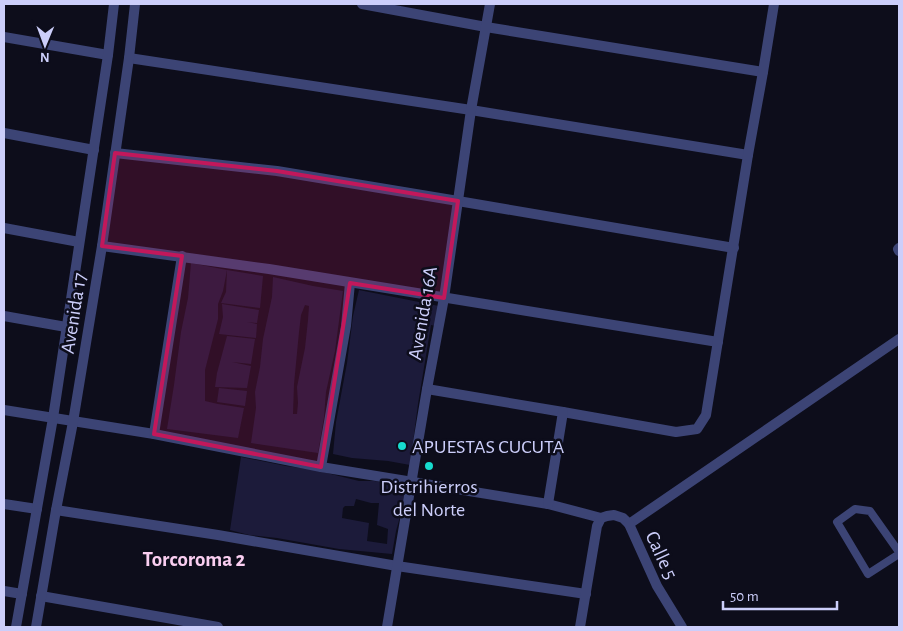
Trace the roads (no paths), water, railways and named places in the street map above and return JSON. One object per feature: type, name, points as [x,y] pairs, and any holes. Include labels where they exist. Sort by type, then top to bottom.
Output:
[{"type":"street","name":"Avenida 17","points":[[16,627],[53,418],[114,4]]},
{"type":"street","name":"Avenida 17","points":[[36,627],[102,246],[135,4]]},
{"type":"street","points":[[362,4],[486,27],[763,72]]},
{"type":"street","name":"Avenida 16A","points":[[388,627],[444,298],[490,4]]},
{"type":"street","points":[[427,390],[676,432],[697,428],[706,415],[774,4]]},
{"type":"street","points":[[4,36],[108,55]]},
{"type":"street","points":[[129,58],[472,110],[748,155]]},
{"type":"street","points":[[4,133],[94,150]]},
{"type":"street","points":[[115,153],[276,171],[734,248]]},
{"type":"street","points":[[4,228],[80,242]]},
{"type":"street","points":[[102,246],[182,256],[718,342]]},
{"type":"street","points":[[154,434],[182,256]]},
{"type":"street","points":[[321,466],[346,326],[350,283]]},
{"type":"street","points":[[4,316],[66,327]]},
{"type":"street","points":[[629,524],[899,339]]},
{"type":"street","name":"Calle 5","points":[[4,410],[154,434],[321,466],[548,504],[602,518],[618,516],[624,518],[629,524],[657,586],[682,627]]},
{"type":"street","points":[[548,504],[563,412]]},
{"type":"street","points":[[4,504],[37,509]]},
{"type":"street","points":[[56,510],[218,535],[397,566],[586,594]]},
{"type":"street","points":[[580,627],[595,533],[602,518]]},
{"type":"street","points":[[4,591],[22,594]]},
{"type":"street","points":[[40,596],[218,627]]},
{"type":"lane","points":[[856,509],[870,511],[899,553],[868,574],[837,522],[856,509]]},
{"type":"place","name":"APUESTAS CUCUTA","points":[[402,446]]},
{"type":"place","name":"Distrihierros del Norte","points":[[429,466]]},
{"type":"district","name":"Torcoroma 2","points":[[194,559]]}]
